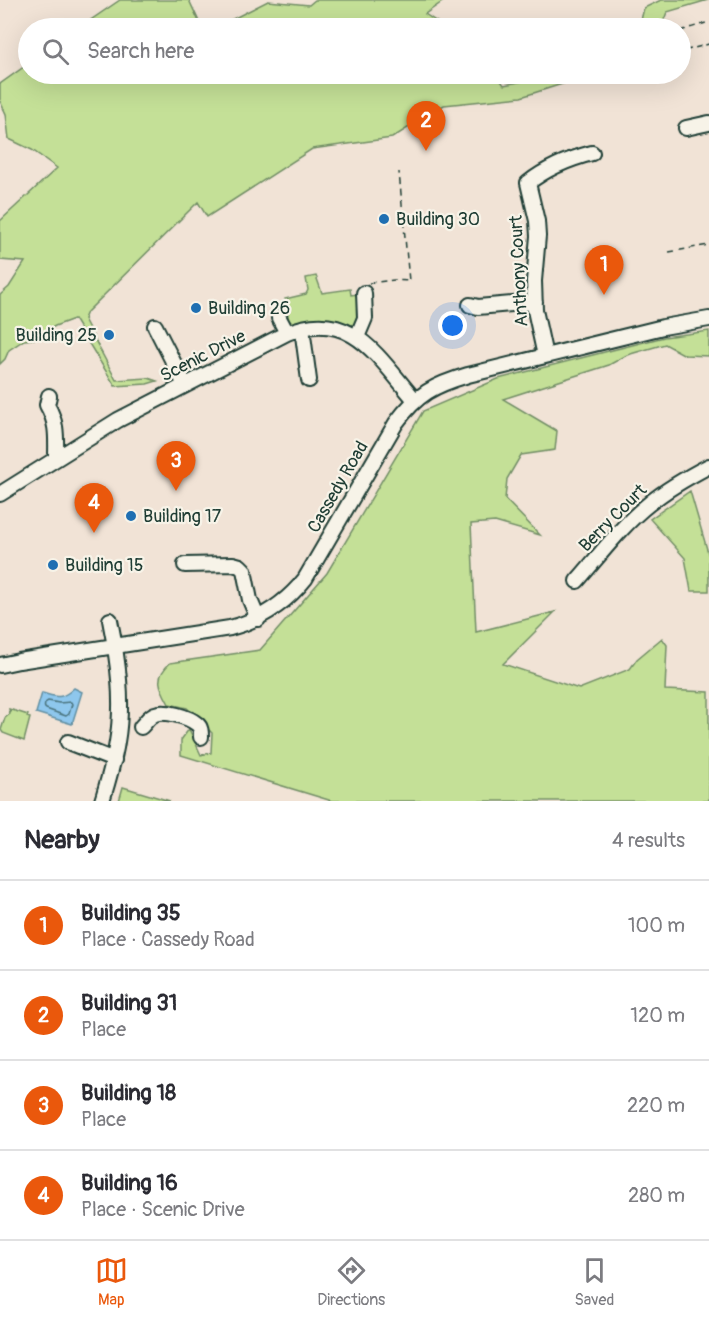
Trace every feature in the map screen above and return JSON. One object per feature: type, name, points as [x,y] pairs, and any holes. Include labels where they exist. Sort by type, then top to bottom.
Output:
[{"type":"street","points":[[686,128],[709,123]]},
{"type":"street","name":"Anthony Court","points":[[545,356],[536,317],[534,281],[538,236],[528,183],[542,172],[592,153]]},
{"type":"street","points":[[357,337],[365,318],[363,288]]},
{"type":"street","points":[[470,305],[477,307],[535,302]]},
{"type":"street","points":[[279,318],[287,333]]},
{"type":"street","name":"Cassedy Road","points":[[0,665],[230,628],[258,619],[285,601],[305,579],[396,423],[415,400],[433,388],[449,381],[545,356],[663,327],[709,319]]},
{"type":"street","points":[[155,326],[185,385]]},
{"type":"street","name":"Scenic Drive","points":[[0,494],[118,420],[185,385],[201,384],[287,333],[302,328],[333,327],[357,337],[415,400]]},
{"type":"street","points":[[302,328],[309,380]]},
{"type":"street","points":[[49,396],[47,405],[56,428],[56,459]]},
{"type":"street","name":"Berry Court","points":[[577,581],[624,528],[649,504],[676,484],[709,466]]},
{"type":"street","points":[[185,565],[233,564],[240,566],[244,570],[250,600],[258,619]]},
{"type":"street","points":[[102,801],[114,760],[119,727],[120,697],[116,646],[110,620]]},
{"type":"street","points":[[119,727],[148,727],[154,714],[168,713],[196,724],[201,729],[201,737]]},
{"type":"street","points":[[68,742],[114,760]]},
{"type":"path","points":[[691,28],[709,22]]},
{"type":"path","points":[[691,49],[709,44]]},
{"type":"path","points":[[363,288],[394,280],[409,281],[399,172]]},
{"type":"path","points":[[669,252],[709,245]]},
{"type":"green space","points":[[120,0],[189,0],[197,18],[94,18]]},
{"type":"green space","points":[[315,0],[445,0],[425,14],[431,18],[235,18],[268,1],[309,5]]},
{"type":"green space","points":[[661,0],[708,0],[667,12],[665,18],[642,18],[644,8]]},
{"type":"green space","points":[[18,71],[18,84],[562,84],[521,97],[444,105],[392,138],[312,149],[207,217],[198,202],[87,312],[84,319],[116,380],[148,378],[157,381],[115,386],[74,319],[55,326],[34,339],[24,340],[9,350],[0,364],[0,295],[9,287],[25,262],[0,260],[0,221],[57,168],[32,150],[9,139],[6,114],[0,101],[0,84]]},
{"type":"green space","points":[[316,276],[322,293],[350,289],[351,295],[358,294],[360,311],[356,325],[322,318],[288,323],[288,308],[285,299],[306,294],[308,290],[306,278]]},
{"type":"green space","points":[[709,331],[709,356],[685,355],[665,344],[627,355],[609,365],[503,399],[557,431],[555,450],[521,455],[507,479],[505,499],[540,535],[495,522],[471,524],[476,632],[555,612],[503,664],[579,689],[630,669],[637,659],[662,638],[667,645],[665,690],[709,692],[709,801],[332,801],[181,755],[181,740],[189,729],[201,755],[211,753],[212,733],[187,708],[169,704],[160,682],[165,668],[170,663],[260,650],[327,573],[423,411],[498,379],[664,337]]},
{"type":"green space","points":[[690,491],[709,556],[709,591],[691,591],[685,558],[650,519]]},
{"type":"green space","points":[[9,709],[28,715],[27,717],[30,718],[24,741],[3,733],[1,730],[5,718],[10,714]]},
{"type":"green space","points":[[123,787],[170,801],[119,801]]},
{"type":"water","points":[[74,688],[82,692],[72,724],[36,713],[42,693],[59,696]]},
{"type":"place","name":"Building 31","points":[[426,151]]},
{"type":"place","name":"Building 30","points":[[384,219]]},
{"type":"place","name":"Building 35","points":[[604,295]]},
{"type":"place","name":"Building 26","points":[[196,308]]},
{"type":"place","name":"Building 25","points":[[109,335]]},
{"type":"place","name":"Building 18","points":[[176,491]]},
{"type":"place","name":"Building 17","points":[[131,516]]},
{"type":"place","name":"Building 16","points":[[94,533]]},
{"type":"place","name":"Building 15","points":[[53,565]]}]
